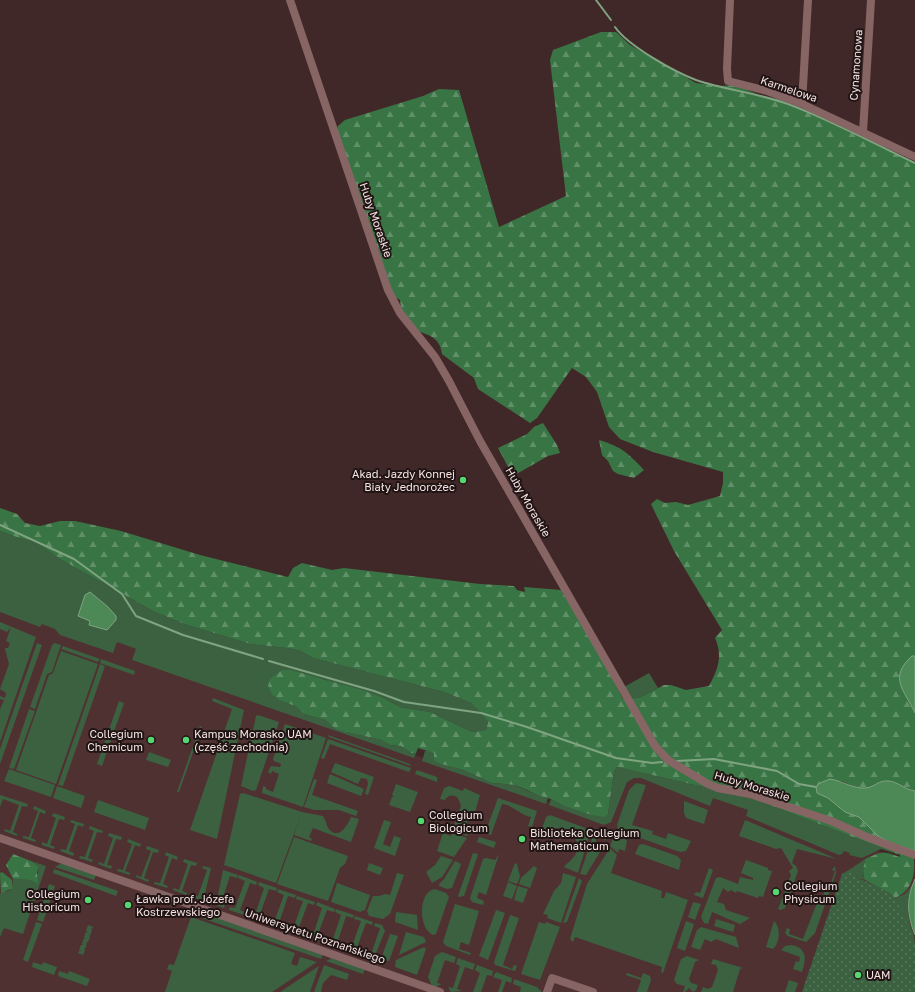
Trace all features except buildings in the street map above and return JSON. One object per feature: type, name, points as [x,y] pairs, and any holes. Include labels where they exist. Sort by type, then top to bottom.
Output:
[{"type":"street","name":"Huby Moraskie","points":[[290,0],[388,290],[400,313],[435,357],[480,442],[655,746],[668,760],[708,784],[718,788],[750,794],[831,821],[867,837],[915,855]]},
{"type":"street","name":"Karmelowa","points":[[730,0],[727,69],[728,81],[767,91],[802,104],[915,157]]},
{"type":"street","points":[[802,104],[808,0]]},
{"type":"street","name":"Cynamonowa","points":[[863,132],[871,0]]},
{"type":"street","name":"Uniwersytetu Poznańskiego","points":[[0,838],[440,992]]},
{"type":"street","points":[[547,992],[552,978],[593,992]]},
{"type":"shaded area","points":[[0,531],[36,542],[60,559],[155,612],[184,624],[250,644],[301,651],[313,658],[444,692],[471,703],[480,710],[488,722],[486,730],[472,732],[430,712],[399,707],[386,699],[323,679],[281,701],[295,706],[304,714],[325,720],[337,730],[383,740],[390,745],[401,746],[411,753],[416,753],[414,758],[132,660],[136,649],[117,642],[113,653],[60,635],[55,629],[42,624],[40,627],[0,612]]},
{"type":"shaded area","name":"Kampus Morasko UAM (część zachodnia)","points":[[0,541],[282,708],[605,822],[624,772],[654,779],[870,848],[915,864],[915,992],[0,992]]},
{"type":"shaded area","points":[[90,592],[116,616],[116,620],[107,630],[89,625],[90,621],[78,616],[85,595]]},
{"type":"shaded area","points":[[0,622],[36,637],[0,742],[0,709],[4,700],[0,699],[0,696],[5,698],[6,693],[0,689],[9,664],[5,648],[8,648],[10,643],[6,641],[11,627],[7,632],[0,629]]},
{"type":"shaded area","points":[[37,643],[42,645],[0,764],[0,749]]},
{"type":"shaded area","points":[[55,643],[61,645],[52,672],[47,674],[35,709],[30,707],[52,645]]},
{"type":"shaded area","points":[[63,646],[100,659],[98,662],[61,649]]},
{"type":"shaded area","points":[[61,651],[98,664],[56,784],[16,770],[49,675],[53,673]]},
{"type":"shaded area","points":[[912,656],[915,656],[915,713],[900,684],[901,671]]},
{"type":"shaded area","points":[[101,659],[135,671],[134,675],[100,663]]},
{"type":"shaded area","points":[[100,664],[105,666],[63,786],[58,785]]},
{"type":"shaded area","points":[[649,673],[658,688],[639,698],[631,699],[624,687]]},
{"type":"shaded area","points":[[213,698],[244,710],[217,839],[190,830],[232,709],[212,701]]},
{"type":"shaded area","points":[[119,701],[124,703],[102,766],[97,764]]},
{"type":"shaded area","points":[[29,709],[35,711],[14,769],[9,768]]},
{"type":"shaded area","points":[[258,715],[279,722],[256,790],[253,791],[241,786],[256,716]]},
{"type":"shaded area","points":[[285,724],[326,738],[303,807],[262,793],[263,786],[273,792],[279,774],[272,771],[271,774],[268,772],[271,766],[280,767],[281,764],[273,759]]},
{"type":"shaded area","points":[[200,726],[202,727],[179,792],[177,792]]},
{"type":"shaded area","points":[[328,735],[410,764],[411,766],[329,737]]},
{"type":"shaded area","points":[[328,739],[411,768],[409,772],[330,744],[324,759],[321,758]]},
{"type":"shaded area","points":[[430,750],[434,753],[441,764],[463,770],[492,783],[515,785],[537,795],[548,798],[546,804],[422,761],[425,751]]},
{"type":"shaded area","points":[[149,752],[171,760],[168,767],[146,760]]},
{"type":"shaded area","points":[[335,763],[374,777],[368,795],[365,794],[368,784],[367,779],[361,778],[358,784],[331,772]]},
{"type":"shaded area","points":[[617,767],[751,798],[900,855],[881,849],[862,858],[849,855],[850,853],[844,851],[839,855],[746,816],[748,810],[713,798],[710,806],[641,778],[634,778],[627,782],[611,822],[604,825],[549,805],[551,799],[562,805],[608,814],[614,771]]},
{"type":"shaded area","points":[[9,769],[55,785],[51,797],[4,781]]},
{"type":"shaded area","points":[[417,770],[437,777],[437,782],[415,774]]},
{"type":"shaded area","points":[[330,774],[364,789],[361,796],[327,783]]},
{"type":"shaded area","points":[[314,779],[317,780],[312,795],[358,811],[356,816],[339,810],[314,810],[304,807]]},
{"type":"shaded area","points":[[830,779],[861,788],[866,788],[889,781],[915,791],[915,851],[889,842],[878,836],[859,817],[845,812],[828,798],[817,793],[816,787],[820,783]]},
{"type":"shaded area","points":[[636,783],[646,785],[632,825],[653,831],[652,834],[666,839],[668,833],[691,841],[686,851],[680,852],[618,830],[617,825],[629,790]]},
{"type":"shaded area","points":[[396,784],[418,792],[410,812],[389,805],[392,797],[394,797],[392,795]]},
{"type":"shaded area","points":[[57,786],[85,796],[81,808],[53,798]]},
{"type":"shaded area","points":[[449,786],[463,791],[464,788],[480,795],[473,819],[469,817],[465,827],[470,828],[467,836],[455,832],[456,829],[453,828],[461,806],[458,798],[451,796],[445,800],[440,799],[444,788]]},
{"type":"shaded area","points":[[243,793],[302,812],[276,883],[224,865],[240,794]]},
{"type":"shaded area","points":[[0,795],[28,804],[27,807],[22,806],[13,832],[17,834],[17,836],[4,831],[5,829],[10,831],[19,805],[3,799],[0,807]]},
{"type":"shaded area","points":[[498,798],[537,811],[532,827],[528,826],[531,817],[510,806],[502,804],[491,835],[485,833]]},
{"type":"shaded area","points":[[98,800],[149,818],[145,830],[94,812]]},
{"type":"shaded area","points":[[684,801],[708,810],[704,824],[686,818],[684,813]]},
{"type":"shaded area","points":[[34,806],[46,811],[45,814],[40,812],[31,838],[36,840],[35,842],[23,838],[23,836],[29,837],[38,811],[33,809]]},
{"type":"shaded area","points":[[302,812],[323,816],[328,828],[335,833],[339,833],[345,828],[351,817],[359,819],[351,842],[313,828],[309,837],[312,839],[311,841],[294,835]]},
{"type":"shaded area","points":[[53,813],[65,817],[64,820],[59,819],[50,845],[55,847],[54,849],[42,845],[42,842],[47,844],[56,818],[52,816]]},
{"type":"shaded area","points":[[550,815],[591,830],[578,873],[564,867],[573,858],[577,851],[577,841],[571,833],[562,828],[552,829],[538,840],[546,817]]},
{"type":"shaded area","points":[[71,820],[84,824],[83,827],[78,825],[69,851],[74,853],[73,856],[60,851],[61,849],[66,850],[75,824],[70,822]]},
{"type":"shaded area","points":[[384,820],[391,822],[383,844],[390,847],[394,836],[401,838],[395,856],[374,848]]},
{"type":"shaded area","points":[[745,820],[837,859],[797,849],[792,863],[796,866],[798,871],[785,908],[781,910],[778,909],[791,875],[789,871],[793,868],[781,848],[776,849],[739,836]]},
{"type":"shaded area","points":[[90,826],[103,831],[102,833],[97,832],[88,858],[93,860],[92,862],[79,858],[80,856],[85,857],[94,831],[89,829]]},
{"type":"shaded area","points":[[109,833],[122,837],[121,840],[116,839],[107,865],[112,866],[111,869],[98,864],[99,862],[104,864],[113,838],[108,836]]},
{"type":"shaded area","points":[[443,833],[451,836],[452,833],[467,838],[454,857],[437,851]]},
{"type":"shaded area","points":[[594,833],[606,838],[606,840],[597,837],[595,844],[603,847],[586,875],[580,874]]},
{"type":"shaded area","points":[[616,835],[627,841],[625,851],[619,849],[618,853],[610,846]]},
{"type":"shaded area","points":[[294,837],[348,856],[345,864],[340,868],[328,901],[277,884]]},
{"type":"shaded area","points":[[479,837],[496,842],[494,848],[477,842]]},
{"type":"shaded area","points":[[128,839],[141,844],[140,847],[135,845],[125,871],[130,873],[130,875],[117,871],[118,869],[123,870],[132,844],[127,842]]},
{"type":"shaded area","points":[[643,844],[677,856],[681,860],[679,870],[635,854],[639,845]]},
{"type":"shaded area","points":[[147,846],[159,850],[158,853],[153,852],[144,878],[149,880],[148,882],[136,877],[136,875],[141,877],[151,851],[146,849]]},
{"type":"shaded area","points":[[610,848],[617,855],[611,873],[662,891],[661,898],[664,898],[666,892],[688,900],[663,973],[661,972],[662,967],[575,937],[573,942],[570,939],[587,884]]},
{"type":"shaded area","points":[[166,852],[178,857],[177,860],[172,858],[163,884],[168,886],[167,888],[154,884],[155,882],[160,883],[169,857],[165,855]]},
{"type":"shaded area","points":[[473,853],[478,854],[464,896],[459,897],[458,896]]},
{"type":"shaded area","points":[[499,854],[486,895],[479,892],[477,898],[484,901],[483,905],[472,902],[470,898],[483,859],[486,858],[495,860]]},
{"type":"shaded area","points":[[441,856],[453,860],[442,877],[432,883],[426,872],[435,865]]},
{"type":"shaded area","points":[[184,859],[197,863],[196,866],[191,865],[182,891],[187,893],[186,895],[173,890],[174,888],[179,890],[188,864],[183,862]]},
{"type":"shaded area","points":[[865,859],[863,876],[865,880],[858,878],[852,868]]},
{"type":"shaded area","points":[[746,860],[768,868],[768,870],[772,871],[763,897],[759,896],[758,898],[737,891],[736,893],[731,890],[728,892],[723,888],[717,902],[724,904],[726,910],[750,918],[740,924],[712,912],[708,924],[704,923],[701,917],[716,878],[720,877],[738,884],[740,877],[753,880],[753,878],[741,873]]},
{"type":"shaded area","points":[[31,861],[46,866],[23,934],[4,928],[0,937],[0,894],[13,889],[13,879],[30,880],[36,883],[39,867]]},
{"type":"shaded area","points":[[455,861],[461,864],[452,888],[447,889],[439,886],[439,884],[444,879]]},
{"type":"shaded area","points":[[62,863],[96,875],[94,880],[55,867]]},
{"type":"shaded area","points":[[369,863],[383,868],[380,875],[367,870]]},
{"type":"shaded area","points":[[515,863],[517,864],[520,877],[517,884],[508,881]]},
{"type":"shaded area","points":[[203,866],[211,868],[204,898],[201,900],[192,897],[193,895],[198,896],[207,870],[202,868]]},
{"type":"shaded area","points":[[534,866],[537,868],[530,888],[519,884],[521,878]]},
{"type":"shaded area","points":[[835,866],[836,873],[815,933],[806,942],[788,936],[785,933],[787,928],[790,929],[789,934],[803,939],[820,895],[823,896],[828,882],[831,883],[835,871],[832,870]]},
{"type":"shaded area","points":[[709,868],[713,870],[703,898],[694,895],[696,892],[700,893]]},
{"type":"shaded area","points":[[852,868],[858,878],[883,889],[895,898],[900,906],[915,944],[915,992],[802,992],[842,874]]},
{"type":"shaded area","points":[[54,869],[118,891],[116,896],[53,873]]},
{"type":"shaded area","points":[[223,870],[238,875],[237,878],[230,876],[221,903],[225,905],[224,908],[216,905]]},
{"type":"shaded area","points":[[397,873],[404,875],[390,914],[383,919],[369,916],[367,911],[373,896],[385,894],[390,895]]},
{"type":"shaded area","points":[[563,873],[576,877],[561,923],[547,918],[548,915],[543,914],[554,891],[561,883]]},
{"type":"shaded area","points":[[239,875],[257,882],[256,885],[250,883],[240,910],[245,912],[244,915],[229,910],[230,907],[235,908],[245,881],[238,878]]},
{"type":"shaded area","points":[[579,878],[582,881],[567,922],[563,923]]},
{"type":"shaded area","points":[[915,879],[915,935],[910,921],[909,900]]},
{"type":"shaded area","points":[[259,882],[277,888],[276,891],[269,889],[259,917],[264,919],[263,922],[249,917],[250,914],[255,915],[264,888],[258,885]]},
{"type":"shaded area","points":[[508,882],[517,886],[512,899],[503,896]]},
{"type":"shaded area","points":[[337,883],[370,895],[365,910],[360,912],[331,902]]},
{"type":"shaded area","points":[[49,884],[55,886],[43,922],[37,920]]},
{"type":"shaded area","points":[[913,884],[909,897],[908,910],[915,944],[895,898],[905,894]]},
{"type":"shaded area","points":[[518,886],[528,889],[523,903],[514,900]]},
{"type":"shaded area","points":[[278,889],[296,895],[295,898],[288,896],[279,923],[283,925],[282,928],[268,923],[269,920],[274,922],[284,895],[277,892]]},
{"type":"shaded area","points":[[435,889],[446,893],[449,897],[436,934],[433,935],[425,926],[422,910],[425,896],[429,891]]},
{"type":"shaded area","points":[[297,896],[315,902],[314,905],[308,903],[298,930],[303,932],[302,935],[287,930],[288,927],[293,929],[303,901],[296,899]]},
{"type":"shaded area","points":[[317,902],[335,909],[334,912],[327,910],[317,937],[322,939],[321,942],[307,937],[308,934],[313,935],[322,908],[316,905]]},
{"type":"shaded area","points":[[693,902],[701,904],[695,920],[688,917]]},
{"type":"shaded area","points":[[455,904],[479,911],[469,945],[461,942],[459,949],[471,953],[470,955],[446,946],[443,942]]},
{"type":"shaded area","points":[[192,909],[323,954],[321,959],[187,913]]},
{"type":"shaded area","points":[[336,909],[354,915],[353,918],[346,916],[337,944],[341,946],[340,949],[326,944],[327,941],[332,942],[341,915],[335,912]]},
{"type":"shaded area","points":[[496,910],[505,913],[488,960],[479,956]]},
{"type":"shaded area","points":[[396,912],[417,915],[418,930],[395,922]]},
{"type":"shaded area","points":[[510,915],[519,918],[503,965],[512,969],[514,965],[517,966],[515,971],[495,965],[494,962]]},
{"type":"shaded area","points":[[355,916],[373,922],[372,925],[366,923],[356,950],[361,952],[360,955],[345,950],[346,947],[351,949],[361,921],[354,919]]},
{"type":"shaded area","points":[[191,917],[295,953],[291,964],[297,966],[300,957],[317,962],[272,992],[165,992],[172,971],[167,969],[169,964],[174,965]]},
{"type":"shaded area","points":[[716,919],[735,925],[733,932],[714,926]]},
{"type":"shaded area","points":[[686,921],[694,924],[685,951],[677,948]]},
{"type":"shaded area","points":[[774,921],[778,927],[779,935],[777,943],[773,949],[766,947]]},
{"type":"shaded area","points":[[36,922],[42,924],[28,962],[23,960]]},
{"type":"shaded area","points":[[539,922],[545,924],[546,922],[560,927],[540,980],[521,974]]},
{"type":"shaded area","points":[[375,923],[382,925],[385,931],[373,960],[365,957],[366,954],[371,955],[380,928],[374,926]]},
{"type":"shaded area","points":[[88,925],[93,927],[92,929],[90,928],[92,930],[90,936],[87,935],[90,937],[88,942],[85,942],[87,943],[85,949],[83,948],[85,950],[83,955],[78,953],[79,951],[82,951],[79,950],[81,945],[84,945],[82,944],[84,938],[86,939],[84,937],[86,932],[89,932],[86,931]]},
{"type":"shaded area","points":[[701,927],[736,937],[739,948],[716,939],[711,942],[705,939],[700,950],[691,947],[697,930]]},
{"type":"shaded area","points":[[406,932],[424,937],[426,942],[399,955]]},
{"type":"shaded area","points":[[390,934],[398,936],[389,961],[381,959]]},
{"type":"shaded area","points":[[785,946],[797,946],[803,951],[805,959],[802,972],[793,969],[796,961],[799,962],[800,957],[781,950]]},
{"type":"shaded area","points":[[424,947],[426,949],[417,975],[395,967],[396,960]]},
{"type":"shaded area","points":[[442,952],[456,957],[454,963],[445,960],[437,983],[442,984],[435,987],[431,984],[428,977],[435,956]]},
{"type":"shaded area","points":[[687,956],[699,960],[695,962],[689,979],[691,983],[698,985],[696,990],[693,992],[689,988],[683,992],[685,986],[677,984],[674,980],[681,959]]},
{"type":"shaded area","points":[[332,958],[365,969],[363,974],[326,961]]},
{"type":"shaded area","points":[[458,958],[475,964],[473,970],[465,967],[457,989],[462,991],[451,992],[448,987],[453,988],[460,966],[456,964]]},
{"type":"shaded area","points":[[713,959],[743,968],[740,969],[733,992],[701,992],[703,987],[708,989],[712,987],[718,970],[716,965],[711,964]]},
{"type":"shaded area","points":[[33,962],[42,965],[43,962],[57,967],[54,975],[32,967]]},
{"type":"shaded area","points":[[324,965],[349,974],[347,980],[331,975],[323,983],[321,992],[314,992]]},
{"type":"shaded area","points":[[477,965],[493,971],[492,976],[487,975],[481,992],[473,992],[480,973],[475,970]]},
{"type":"shaded area","points":[[319,966],[310,992],[280,992]]},
{"type":"shaded area","points":[[59,971],[68,974],[69,971],[90,979],[87,986],[58,976]]},
{"type":"shaded area","points":[[496,972],[512,978],[511,983],[506,981],[502,992],[498,992],[502,980],[493,977]]},
{"type":"shaded area","points":[[627,973],[641,978],[643,973],[650,976],[651,980],[647,992],[637,992],[641,980],[626,975]]},
{"type":"shaded area","points":[[514,979],[537,987],[542,992],[520,992],[521,987],[513,984]]},
{"type":"shaded area","points":[[789,980],[798,983],[795,992],[785,992]]},
{"type":"green space","points":[[601,32],[616,32],[630,45],[696,83],[720,86],[735,85],[762,96],[781,100],[840,125],[915,163],[915,656],[912,656],[909,700],[915,713],[915,791],[889,781],[880,782],[868,788],[861,788],[841,781],[817,793],[828,798],[845,812],[859,817],[878,836],[914,858],[913,877],[909,887],[901,895],[895,898],[889,893],[865,880],[864,867],[865,859],[875,854],[886,853],[900,857],[900,855],[751,798],[617,767],[614,771],[608,814],[604,817],[592,815],[562,805],[551,799],[537,795],[515,785],[492,783],[463,770],[441,764],[434,760],[434,753],[418,748],[416,753],[411,753],[401,746],[390,745],[382,740],[337,730],[325,720],[304,714],[295,706],[281,701],[272,694],[268,686],[270,679],[282,670],[290,670],[362,690],[386,699],[399,707],[430,712],[472,732],[486,730],[488,722],[480,711],[471,703],[444,692],[313,658],[301,651],[250,644],[184,624],[155,612],[60,559],[36,542],[0,531],[0,508],[17,514],[25,523],[40,526],[60,521],[75,521],[121,531],[200,555],[288,577],[293,568],[302,563],[332,570],[344,568],[480,584],[514,586],[517,590],[525,592],[524,587],[561,590],[592,641],[623,699],[639,698],[664,685],[671,685],[686,690],[709,686],[715,674],[719,657],[719,651],[715,638],[722,630],[674,551],[651,504],[657,499],[665,503],[676,502],[688,505],[720,496],[723,483],[723,472],[653,452],[620,439],[609,427],[597,392],[586,377],[572,368],[537,418],[530,423],[478,389],[474,378],[442,354],[440,346],[436,340],[408,325],[402,315],[400,300],[389,293],[335,135],[338,126],[345,120],[423,96],[439,89],[459,90],[499,227],[566,196],[550,60],[553,50]]},
{"type":"green space","points":[[543,423],[557,445],[560,453],[548,456],[513,476],[498,448],[527,434],[534,427]]},
{"type":"green space","points":[[599,440],[624,451],[644,470],[634,478],[618,474],[613,471],[608,461],[602,455]]},
{"type":"green space","points":[[13,854],[31,861],[39,867],[37,872],[38,883],[30,880],[13,879],[6,865]]},
{"type":"green space","points":[[2,872],[12,880],[13,889],[1,894],[0,873]]},
{"type":"waterway","points":[[596,0],[611,20]]},
{"type":"waterway","points":[[615,27],[630,42],[652,58],[687,76],[718,86],[777,100],[804,110],[915,163]]},
{"type":"waterway","points":[[0,525],[74,559],[122,594],[136,616],[183,635],[263,659]]},
{"type":"waterway","points":[[269,661],[374,691],[404,702],[481,713],[527,727],[616,758],[652,763],[662,762]]},
{"type":"waterway","points":[[677,761],[714,759],[777,771],[799,784],[816,787]]},
{"type":"place","name":"Akad. Jazdy Konnej Biały Jednorożec","points":[[463,480]]},
{"type":"place","name":"Collegium Chemicum","points":[[151,740]]},
{"type":"place","name":"Kampus Morasko UAM (część zachodnia)","points":[[186,740]]},
{"type":"place","name":"Collegium Biologicum","points":[[421,821]]},
{"type":"place","name":"Biblioteka Collegium Mathematicum","points":[[522,839]]},
{"type":"place","name":"Collegium Physicum","points":[[776,892]]},
{"type":"place","name":"Collegium Historicum","points":[[88,900]]},
{"type":"place","name":"Ławka prof. Józefa Kostrzewskiego","points":[[128,905]]},
{"type":"place","name":"UAM","points":[[858,975]]}]
